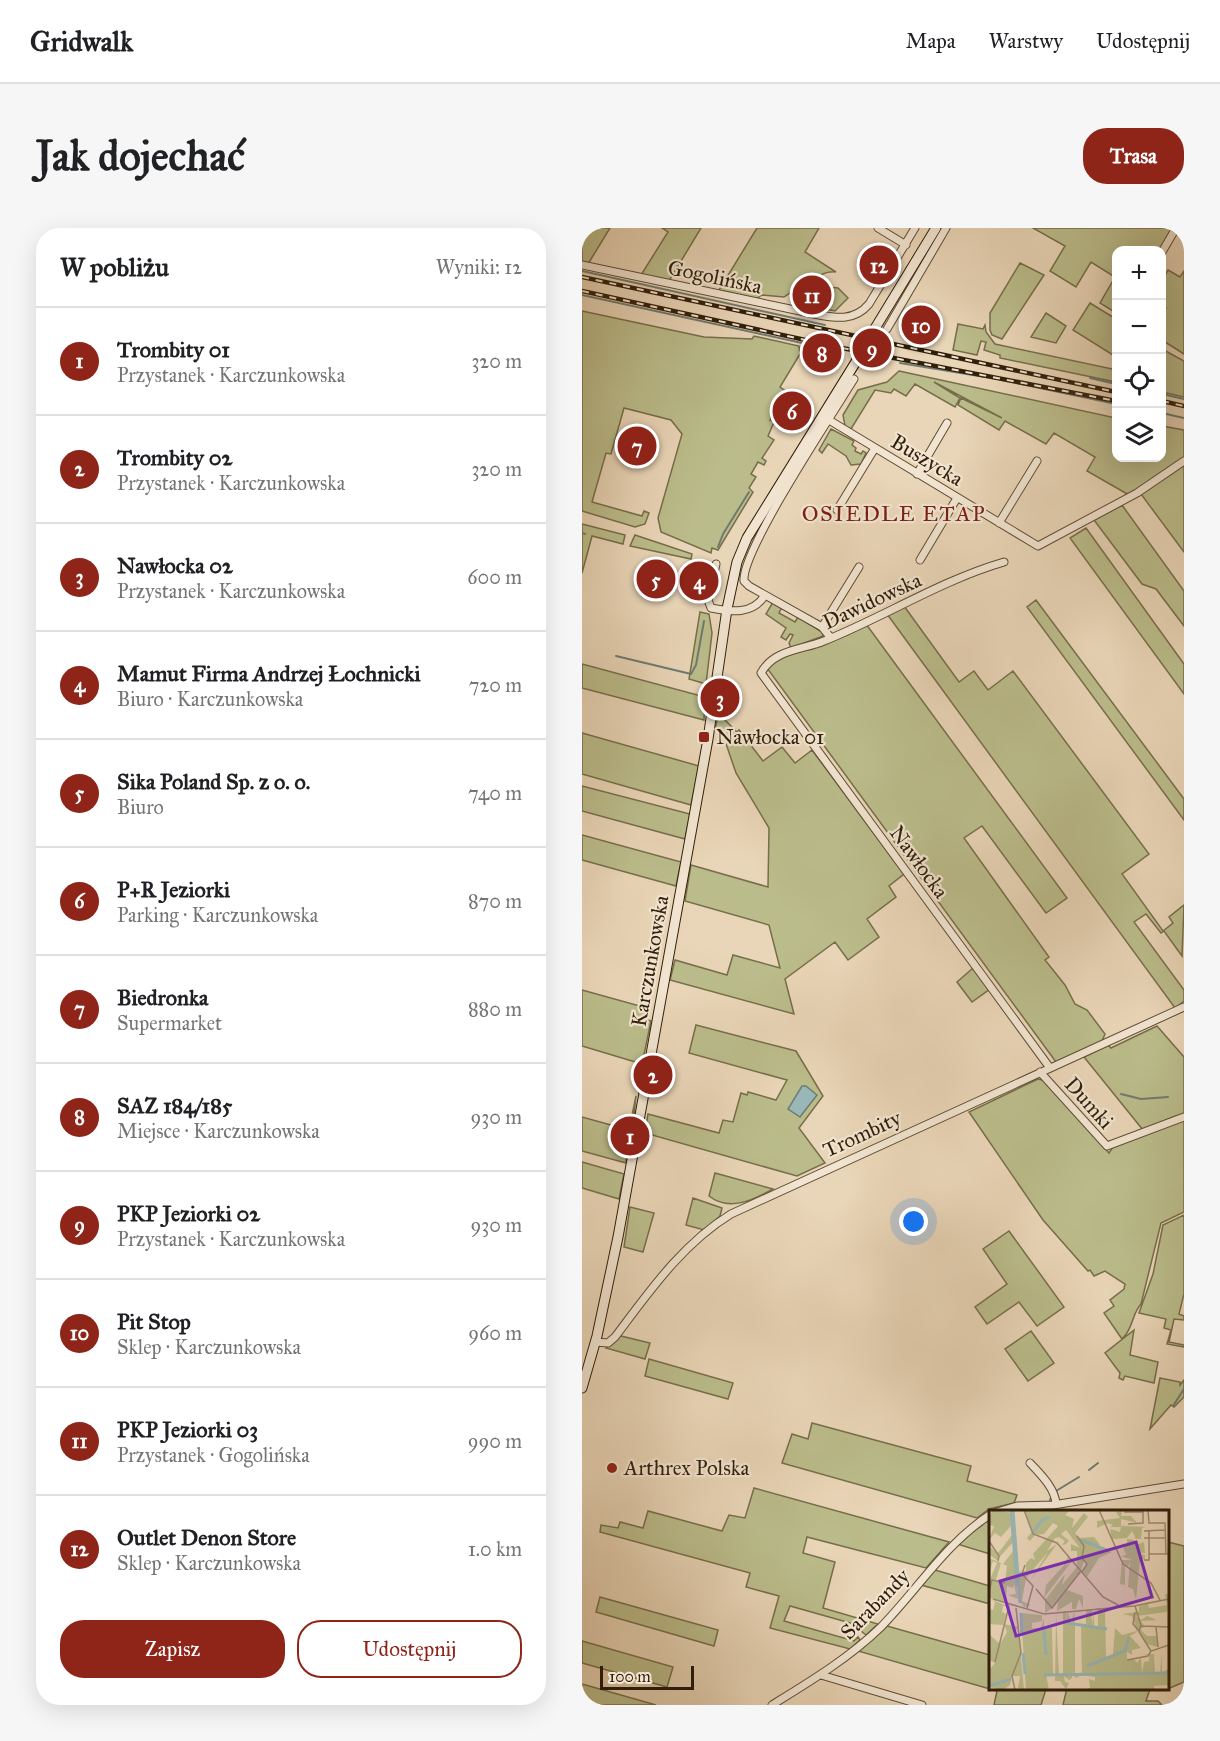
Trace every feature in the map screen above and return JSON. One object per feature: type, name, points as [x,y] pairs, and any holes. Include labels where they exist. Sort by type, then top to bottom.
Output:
[{"type":"street","points":[[878,228],[906,245],[915,228]]},
{"type":"street","name":"Karczunkowska","points":[[872,330],[930,228]]},
{"type":"street","name":"Karczunkowska","points":[[582,1388],[595,1342],[618,1237],[708,739],[727,609],[737,562],[744,543],[854,359],[936,228]]},
{"type":"street","points":[[887,329],[946,228]]},
{"type":"street","points":[[1165,246],[1176,228]]},
{"type":"street","name":"Gogolińska","points":[[582,266],[832,317],[857,315],[872,301],[906,245]]},
{"type":"street","points":[[831,638],[822,627],[744,581],[744,570],[750,553],[854,379]]},
{"type":"street","name":"Buszycka","points":[[829,420],[1038,546],[1137,493],[1183,461]]},
{"type":"street","points":[[917,474],[947,423]]},
{"type":"street","points":[[837,510],[875,448]]},
{"type":"street","points":[[999,523],[1037,461]]},
{"type":"street","points":[[920,560],[957,498]]},
{"type":"street","name":"Dawidowska","points":[[761,675],[763,669],[776,657],[831,638],[972,574],[1004,562]]},
{"type":"street","points":[[716,564],[709,605],[711,608],[753,608],[765,595]]},
{"type":"street","points":[[822,627],[859,567]]},
{"type":"street","name":"Nawłocka","points":[[761,675],[1050,1068]]},
{"type":"street","name":"Trombity","points":[[595,1342],[608,1343],[615,1337],[660,1278],[703,1233],[731,1214],[1184,1007]]},
{"type":"street","name":"Dumki","points":[[1040,1072],[1107,1146],[1184,1118]]},
{"type":"street","points":[[1030,1463],[1056,1496],[1056,1504]]},
{"type":"street","points":[[1004,1510],[1017,1506],[1056,1504],[1184,1484]]},
{"type":"street","name":"Sarabandy","points":[[772,1705],[821,1675],[880,1628],[960,1537],[989,1515]]},
{"type":"street","points":[[821,1675],[922,1705]]},
{"type":"green space","points":[[582,228],[610,228],[588,264],[582,262]]},
{"type":"green space","points":[[662,228],[701,228],[669,281],[641,275],[668,232]]},
{"type":"green space","points":[[757,228],[819,228],[805,252],[836,272],[828,272],[817,278],[811,289],[806,309],[799,308],[800,302],[793,291],[784,297],[762,295],[756,299],[719,290]]},
{"type":"green space","points":[[1033,228],[1175,228],[1163,246],[1112,246],[1112,275],[1091,262],[1076,287],[1050,271],[1065,246]]},
{"type":"green space","points":[[1020,263],[1044,275],[1002,339],[992,335],[990,313]]},
{"type":"green space","points":[[1168,270],[1180,277],[1184,271],[1184,354],[1166,343],[1166,273]]},
{"type":"green space","points":[[1112,282],[1112,310],[1100,303]]},
{"type":"green space","points":[[829,287],[838,288],[848,298],[835,311],[825,309],[819,304],[823,290]]},
{"type":"green space","points":[[1090,303],[1112,317],[1112,354],[1073,330]]},
{"type":"green space","points":[[582,311],[704,337],[752,339],[754,336],[799,346],[800,354],[780,387],[787,392],[770,420],[774,422],[768,436],[774,440],[762,458],[766,461],[764,465],[758,462],[751,474],[756,477],[749,488],[753,492],[718,550],[712,548],[711,553],[661,532],[658,518],[682,434],[671,420],[624,408],[611,454],[606,453],[592,502],[642,516],[644,511],[649,513],[645,524],[635,527],[582,511]]},
{"type":"green space","points":[[1046,313],[1066,326],[1056,343],[1031,337]]},
{"type":"green space","points":[[958,324],[983,329],[985,325],[986,332],[995,344],[1112,369],[1112,381],[1000,358],[1000,355],[984,350],[986,342],[981,341],[977,355],[953,350]]},
{"type":"green space","points":[[1166,351],[1184,361],[1184,397],[1166,393]]},
{"type":"green space","points":[[899,371],[1112,417],[1112,462],[1166,462],[1166,427],[1184,430],[1184,458],[1129,495],[1087,471],[1095,457],[1054,433],[1046,444],[1005,421],[999,430],[958,405],[961,398],[1002,418],[934,382],[960,398],[955,407],[915,384],[906,396],[894,389],[891,393],[875,390],[851,429],[845,426],[843,415],[858,390],[887,382]]},
{"type":"green space","points":[[831,429],[854,441],[852,445],[856,448],[855,451],[861,454],[863,451],[866,453],[861,464],[851,465],[846,456],[828,444],[822,453],[819,450]]},
{"type":"green space","points":[[1184,464],[1184,552],[1141,494]]},
{"type":"green space","points":[[1122,505],[1184,591],[1184,626],[1156,589],[1142,584],[1094,520]]},
{"type":"green space","points":[[582,524],[625,535],[623,544],[592,536],[582,573]]},
{"type":"green space","points":[[1086,528],[1184,664],[1184,694],[1070,538]]},
{"type":"green space","points":[[635,535],[692,554],[691,559],[630,546]]},
{"type":"green space","points":[[1036,600],[1184,799],[1184,820],[1027,607]]},
{"type":"green space","points":[[773,602],[782,607],[779,613],[795,622],[798,617],[822,632],[823,636],[791,648],[789,643],[793,635],[790,634],[786,640],[781,637],[786,628],[766,614]]},
{"type":"green space","points":[[904,606],[959,682],[974,671],[988,690],[1013,671],[1149,854],[1122,874],[1163,931],[1173,923],[1169,917],[1184,905],[1182,956],[1164,931],[1161,933],[1146,914],[1134,922],[1184,990],[1184,1001],[1175,1008],[887,614]]},
{"type":"green space","points":[[700,612],[709,614],[712,633],[706,684],[689,679]]},
{"type":"green space","points":[[866,624],[1067,898],[1046,913],[982,826],[964,838],[1049,957],[1045,960],[1065,985],[1075,1004],[1087,1010],[1105,1034],[1102,1041],[1056,1062],[767,668],[781,658],[847,635]]},
{"type":"green space","points":[[582,664],[705,697],[704,720],[582,688]]},
{"type":"green space","points":[[718,715],[737,732],[739,730],[763,761],[782,747],[795,763],[812,750],[904,874],[889,886],[896,897],[867,919],[879,937],[848,960],[835,942],[785,979],[794,1014],[670,980],[675,960],[727,975],[733,955],[780,968],[769,925],[685,901],[691,865],[768,887],[769,828],[736,773],[722,732],[715,730]]},
{"type":"green space","points":[[582,733],[699,766],[691,805],[582,774]]},
{"type":"green space","points":[[582,786],[690,814],[685,839],[582,811]]},
{"type":"green space","points":[[582,835],[681,862],[676,886],[582,860]]},
{"type":"green space","points":[[973,968],[990,989],[972,1002],[957,982]]},
{"type":"green space","points":[[582,990],[647,1008],[645,1019],[651,1021],[642,1064],[582,1046]]},
{"type":"green space","points":[[696,1025],[796,1051],[823,1096],[799,1128],[825,1163],[797,1176],[645,1133],[648,1114],[719,1133],[723,1120],[733,1122],[741,1093],[747,1095],[748,1092],[776,1100],[787,1080],[689,1053]]},
{"type":"green space","points":[[1157,1026],[1184,1057],[1184,1116],[1176,1116],[1143,1130],[1084,1057],[1108,1045],[1111,1048]]},
{"type":"green space","points":[[1038,1079],[1046,1081],[1109,1153],[1113,1147],[1184,1120],[1184,1212],[1161,1223],[1141,1304],[1129,1330],[1122,1339],[1104,1313],[1114,1306],[1110,1300],[1124,1289],[1125,1284],[1105,1271],[1094,1276],[1090,1270],[1088,1271],[1043,1220],[969,1112]]},
{"type":"green space","points":[[636,1096],[633,1125],[627,1137],[626,1163],[582,1151],[582,1117],[629,1130]]},
{"type":"green space","points":[[582,1162],[624,1174],[619,1199],[582,1188]]},
{"type":"green space","points":[[715,1173],[773,1189],[741,1203],[717,1201],[709,1196]]},
{"type":"green space","points":[[693,1198],[722,1208],[720,1216],[704,1230],[686,1225]]},
{"type":"green space","points":[[630,1207],[654,1213],[643,1252],[624,1247]]},
{"type":"green space","points":[[1184,1215],[1184,1294],[1179,1314],[1184,1316],[1184,1320],[1174,1319],[1169,1342],[1184,1345],[1184,1347],[1167,1344],[1171,1330],[1164,1328],[1166,1319],[1139,1313],[1153,1274],[1163,1225]]},
{"type":"green space","points":[[1009,1231],[1064,1307],[1037,1326],[1019,1302],[987,1324],[975,1307],[1007,1284],[983,1249]]},
{"type":"green space","points":[[1134,1330],[1130,1355],[1158,1362],[1154,1383],[1125,1376],[1123,1380],[1119,1378],[1120,1373],[1105,1353]]},
{"type":"green space","points":[[1031,1331],[1054,1363],[1028,1381],[1005,1349]]},
{"type":"green space","points":[[621,1336],[650,1343],[645,1359],[606,1348]]},
{"type":"green space","points":[[649,1359],[733,1383],[728,1399],[645,1376]]},
{"type":"green space","points":[[1160,1378],[1180,1382],[1180,1385],[1184,1380],[1184,1397],[1174,1407],[1171,1405],[1150,1429]]},
{"type":"green space","points":[[812,1423],[971,1466],[967,1481],[1017,1495],[1014,1503],[989,1509],[977,1518],[782,1463],[792,1434],[808,1439]]},
{"type":"green space","points":[[754,1488],[949,1542],[926,1568],[807,1537],[803,1553],[835,1562],[823,1608],[878,1624],[866,1635],[861,1631],[861,1626],[790,1606],[784,1621],[854,1641],[858,1637],[860,1640],[850,1649],[770,1628],[779,1596],[746,1587],[750,1573],[600,1532],[601,1525],[618,1528],[620,1522],[643,1528],[648,1511],[722,1531],[729,1515],[745,1518]]},
{"type":"green space","points":[[989,1520],[989,1554],[957,1544]]},
{"type":"green space","points":[[1169,1542],[1184,1546],[1184,1682],[1170,1688]]},
{"type":"green space","points":[[935,1570],[989,1586],[989,1604],[921,1585]]},
{"type":"green space","points":[[600,1597],[718,1630],[714,1646],[596,1612]]},
{"type":"green space","points":[[887,1626],[989,1655],[989,1689],[858,1651]]},
{"type":"green space","points":[[582,1641],[673,1667],[667,1687],[582,1663]]},
{"type":"green space","points":[[582,1684],[656,1705],[582,1705]]},
{"type":"green space","points":[[994,1690],[1046,1690],[1041,1705],[994,1705],[997,1691]]},
{"type":"green space","points":[[1067,1690],[1150,1690],[1146,1701],[1158,1701],[1162,1705],[1063,1705]]},
{"type":"water","points":[[802,1086],[806,1086],[817,1095],[800,1117],[788,1109]]},
{"type":"waterway","points":[[582,271],[825,325]]},
{"type":"waterway","points":[[582,295],[802,343]]},
{"type":"waterway","points":[[815,345],[830,349]]},
{"type":"waterway","points":[[900,363],[997,379],[1112,403]]},
{"type":"waterway","points":[[1090,378],[1112,383]]},
{"type":"waterway","points":[[1166,395],[1184,399]]},
{"type":"waterway","points":[[1166,414],[1184,418]]},
{"type":"waterway","points":[[718,547],[723,534],[749,492]]},
{"type":"waterway","points":[[616,656],[691,674],[696,665],[704,621]]},
{"type":"waterway","points":[[1121,1094],[1141,1099],[1168,1097]]},
{"type":"waterway","points":[[1173,1406],[1184,1389]]},
{"type":"waterway","points":[[1089,1470],[1098,1463]]},
{"type":"waterway","points":[[1056,1491],[1079,1477]]},
{"type":"waterway","points":[[1050,1500],[1052,1495]]},
{"type":"railway","points":[[582,277],[1112,391]]},
{"type":"railway","points":[[582,291],[842,348],[1112,400]]},
{"type":"railway","points":[[1166,402],[1184,406]]},
{"type":"place","name":"Outlet Denon Store","points":[[879,265]]},
{"type":"place","name":"PKP Jeziorki 03","points":[[812,295]]},
{"type":"place","name":"Pit Stop","points":[[921,325]]},
{"type":"place","name":"PKP Jeziorki 02","points":[[872,348]]},
{"type":"place","name":"SAZ 184/185","points":[[822,353]]},
{"type":"place","name":"P+R Jeziorki","points":[[792,411]]},
{"type":"place","name":"Biedronka","points":[[637,446]]},
{"type":"place","name":"Sika Poland Sp. z o. o.","points":[[656,579]]},
{"type":"place","name":"Mamut Firma Andrzej Łochnicki","points":[[699,581]]},
{"type":"place","name":"Nawłocka 02","points":[[720,698]]},
{"type":"place","name":"Nawłocka 01","points":[[704,737]]},
{"type":"place","name":"Trombity 02","points":[[653,1075]]},
{"type":"place","name":"Trombity 01","points":[[630,1136]]},
{"type":"place","name":"Arthrex Polska","points":[[612,1468]]},
{"type":"district","name":"OSIEDLE ETAP","points":[[894,513]]}]
